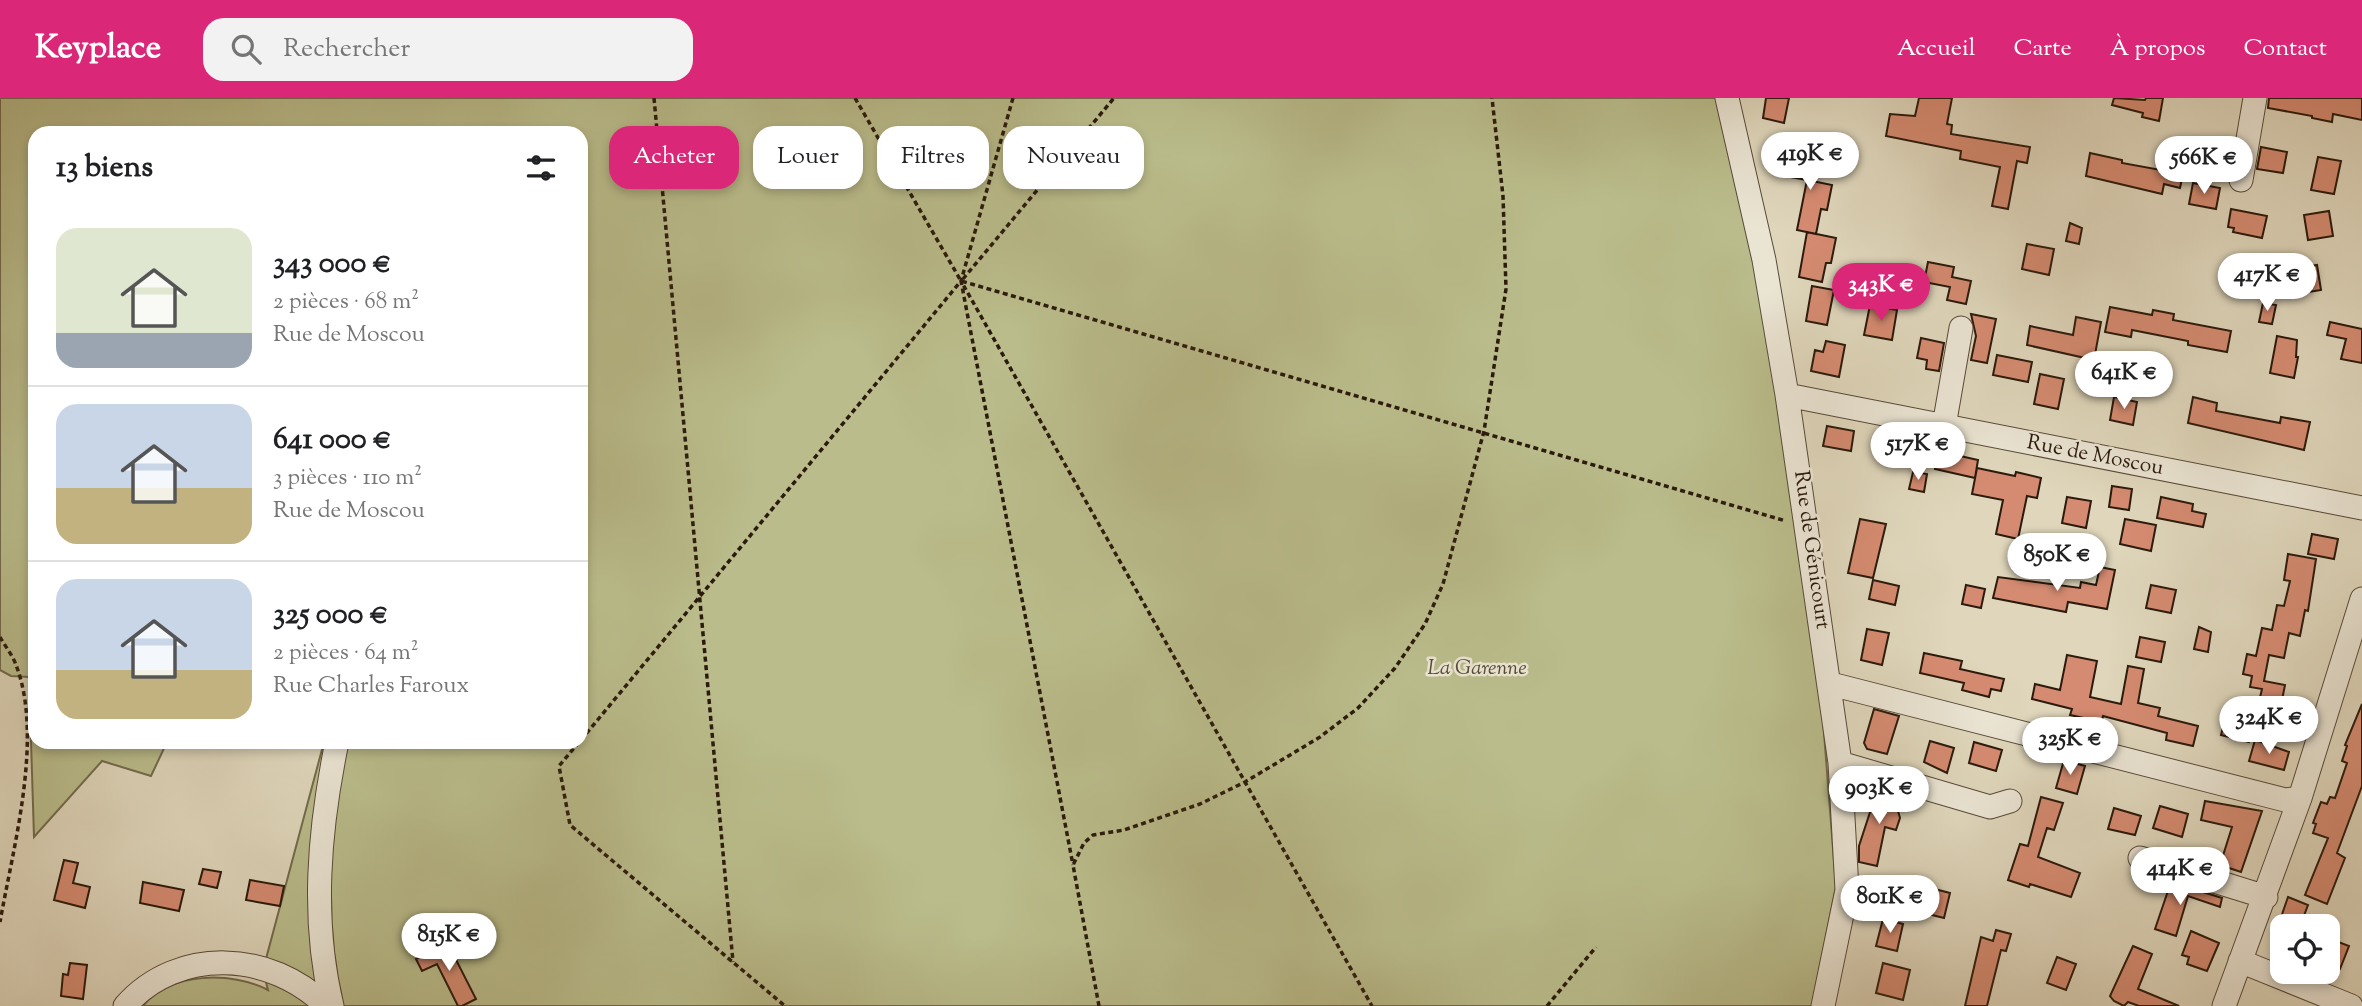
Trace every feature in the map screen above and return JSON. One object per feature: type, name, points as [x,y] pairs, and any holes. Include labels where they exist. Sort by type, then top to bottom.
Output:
[{"type":"street","name":"Rue de Génicourt","points":[[1727,98],[1763,260],[1787,395],[1840,763],[1847,890],[1823,1006]]},
{"type":"street","points":[[2241,180],[2255,98]]},
{"type":"street","points":[[1944,426],[1961,328]]},
{"type":"street","name":"Rue de Moscou","points":[[1787,395],[2362,508]]},
{"type":"street","points":[[2224,1006],[2300,798],[2362,599]]},
{"type":"street","points":[[1830,684],[2285,800],[2300,798]]},
{"type":"street","points":[[332,1006],[324,974],[320,938],[319,878],[336,749]]},
{"type":"street","points":[[1840,763],[1990,807],[2010,801]]},
{"type":"street","points":[[2140,858],[2266,897]]},
{"type":"street","points":[[2240,961],[2351,1006]]},
{"type":"street","points":[[125,1006],[144,986],[156,978],[200,964],[219,963],[242,965],[286,978],[305,988],[326,1006]]},
{"type":"path","points":[[654,98],[733,962]]},
{"type":"path","points":[[855,98],[1372,1006]]},
{"type":"path","points":[[1013,98],[961,281],[1099,1006]]},
{"type":"path","points":[[588,731],[1114,98]]},
{"type":"path","points":[[1073,865],[1084,843],[1093,835],[1124,830],[1200,804],[1245,782],[1320,737],[1358,708],[1395,668],[1425,624],[1443,584],[1483,431],[1506,289],[1503,197],[1492,98]]},
{"type":"path","points":[[961,281],[1791,522]]},
{"type":"path","points":[[0,637],[16,664],[27,710],[25,777],[0,922]]},
{"type":"path","points":[[573,749],[559,766],[570,825],[785,1006]]},
{"type":"path","points":[[1547,1006],[1596,947]]},
{"type":"green space","name":"La Garenne","points":[[0,98],[1716,98],[1762,294],[1820,682],[1836,887],[1812,1006],[143,1006],[169,986],[202,978],[237,980],[268,990],[263,970],[322,749],[588,749],[588,126],[28,126],[28,677],[11,676],[0,670]]},
{"type":"green space","name":"La Garenne","points":[[31,749],[164,749],[151,776],[102,761],[34,837]]},
{"type":"building","points":[[1766,98],[1789,98],[1784,123],[1763,118]]},
{"type":"building","points":[[1919,98],[1952,98],[1947,124],[1952,125],[1951,134],[2030,147],[2027,163],[2017,161],[2008,209],[1992,206],[2000,167],[1960,159],[1961,151],[1886,136],[1890,114],[1915,116]]},
{"type":"building","points":[[2114,98],[2163,98],[2159,121],[2142,117],[2143,113],[2112,105]]},
{"type":"building","points":[[2269,98],[2362,98],[2362,120],[2333,114],[2332,122],[2268,108]]},
{"type":"building","points":[[2261,147],[2287,152],[2283,173],[2257,169]]},
{"type":"building","points":[[1795,151],[1816,155],[1812,181],[1832,185],[1827,210],[1821,209],[1816,234],[1797,230],[1807,180],[1790,177]]},
{"type":"building","points":[[2090,153],[2122,160],[2122,163],[2183,174],[2180,188],[2164,184],[2162,194],[2086,176]]},
{"type":"building","points":[[2318,157],[2341,161],[2334,194],[2311,190]]},
{"type":"building","points":[[2193,183],[2220,188],[2216,209],[2189,204]]},
{"type":"building","points":[[2231,209],[2267,216],[2262,238],[2233,232],[2234,228],[2228,227]]},
{"type":"building","points":[[2329,211],[2333,236],[2308,240],[2304,215]]},
{"type":"building","points":[[2070,223],[2082,228],[2079,244],[2066,241]]},
{"type":"building","points":[[1807,232],[1836,238],[1831,263],[1826,263],[1822,282],[1799,277]]},
{"type":"building","points":[[2027,244],[2054,249],[2049,275],[2022,269]]},
{"type":"building","points":[[1928,262],[1954,267],[1952,277],[1971,281],[1966,304],[1947,300],[1950,287],[1924,282]]},
{"type":"building","points":[[2317,265],[2321,290],[2296,294],[2292,269]]},
{"type":"building","points":[[1812,286],[1834,290],[1827,325],[1806,321]]},
{"type":"building","points":[[2263,303],[2276,305],[2272,324],[2259,322]]},
{"type":"building","points":[[1870,305],[1897,310],[1892,340],[1864,335]]},
{"type":"building","points":[[2110,307],[2152,315],[2153,310],[2174,314],[2173,320],[2231,331],[2227,352],[2132,330],[2131,337],[2105,332]]},
{"type":"building","points":[[1971,314],[1996,319],[1987,363],[1971,360],[1976,336]]},
{"type":"building","points":[[2076,317],[2101,322],[2094,360],[2027,345],[2030,326],[2073,335]]},
{"type":"building","points":[[2330,322],[2362,329],[2362,363],[2341,359],[2346,339],[2327,335]]},
{"type":"building","points":[[2277,336],[2297,340],[2298,357],[2294,378],[2270,373]]},
{"type":"building","points":[[1921,338],[1944,343],[1939,371],[1926,369],[1927,360],[1917,358]]},
{"type":"building","points":[[1826,341],[1845,345],[1839,377],[1811,371],[1815,350],[1823,352]]},
{"type":"building","points":[[1997,355],[2032,362],[2028,382],[1993,375]]},
{"type":"building","points":[[2040,374],[2064,379],[2058,409],[2034,404]]},
{"type":"building","points":[[2114,397],[2137,402],[2133,425],[2110,420]]},
{"type":"building","points":[[2193,397],[2217,403],[2216,411],[2280,423],[2281,417],[2310,422],[2304,450],[2188,423]]},
{"type":"building","points":[[1827,426],[1854,431],[1851,451],[1823,446]]},
{"type":"building","points":[[1888,438],[1912,443],[1907,462],[1884,456]]},
{"type":"building","points":[[1938,451],[1978,460],[1975,478],[1935,469]]},
{"type":"building","points":[[1977,468],[2041,478],[2037,498],[2027,496],[2018,539],[1996,534],[2003,500],[1972,494]]},
{"type":"building","points":[[1913,472],[1927,474],[1924,492],[1909,489]]},
{"type":"building","points":[[2112,486],[2132,489],[2129,510],[2109,507]]},
{"type":"building","points":[[2067,497],[2091,501],[2086,528],[2062,523]]},
{"type":"building","points":[[2161,497],[2193,504],[2192,511],[2206,514],[2203,527],[2157,518]]},
{"type":"building","points":[[1860,519],[1886,524],[1873,578],[1848,573]]},
{"type":"building","points":[[2125,519],[2156,525],[2151,551],[2120,544]]},
{"type":"building","points":[[2312,534],[2338,539],[2334,559],[2308,554]]},
{"type":"building","points":[[2288,554],[2316,559],[2308,611],[2305,610],[2300,636],[2289,633],[2284,658],[2269,655],[2264,681],[2285,685],[2280,710],[2258,706],[2262,689],[2250,687],[2252,676],[2243,674],[2247,654],[2256,656],[2262,628],[2272,630],[2277,605],[2284,606],[2290,581],[2284,580]]},
{"type":"building","points":[[2100,567],[2115,570],[2107,609],[2068,602],[2066,612],[1993,598],[1998,577],[2080,588],[2081,582],[2096,585]]},
{"type":"building","points":[[1873,580],[1899,586],[1895,605],[1869,599]]},
{"type":"building","points":[[1966,585],[1985,589],[1981,608],[1962,604]]},
{"type":"building","points":[[2151,585],[2176,590],[2171,613],[2146,608]]},
{"type":"building","points":[[2199,627],[2211,632],[2208,652],[2194,649]]},
{"type":"building","points":[[1867,629],[1889,633],[1882,665],[1861,660]]},
{"type":"building","points":[[2140,637],[2165,642],[2161,662],[2136,657]]},
{"type":"building","points":[[1924,653],[1962,661],[1960,669],[2004,679],[2001,691],[1991,689],[1989,697],[1962,690],[1964,683],[1920,673]]},
{"type":"building","points":[[2067,655],[2097,661],[2090,697],[2121,704],[2128,666],[2144,669],[2138,703],[2160,708],[2158,716],[2198,726],[2193,746],[2166,740],[2167,733],[2103,716],[2102,722],[2070,715],[2072,709],[2032,699],[2035,684],[2060,690]]},
{"type":"building","points":[[2362,704],[2362,786],[2337,853],[2345,858],[2327,904],[2305,895],[2328,838],[2313,833],[2316,824],[2313,823],[2321,802],[2327,804],[2330,797],[2335,798],[2347,763],[2342,761],[2347,746],[2345,745]]},
{"type":"building","points":[[1874,709],[1899,716],[1887,754],[1867,749],[1864,743]]},
{"type":"building","points":[[2227,712],[2254,719],[2249,742],[2221,735]]},
{"type":"building","points":[[2255,740],[2289,752],[2284,770],[2249,761]]},
{"type":"building","points":[[1930,741],[1954,748],[1947,773],[1924,762]]},
{"type":"building","points":[[1974,742],[2002,750],[1996,771],[1969,763]]},
{"type":"building","points":[[2064,760],[2085,766],[2077,794],[2056,788]]},
{"type":"building","points":[[1882,790],[1906,797],[1898,811],[1900,818],[1896,830],[1885,827],[1877,866],[1859,862],[1859,846],[1873,803],[1878,805]]},
{"type":"building","points":[[2041,797],[2063,803],[2054,830],[2047,828],[2038,857],[2080,873],[2071,897],[2008,880],[2020,844],[2028,846]]},
{"type":"building","points":[[2205,801],[2262,811],[2241,872],[2220,865],[2232,827],[2201,820]]},
{"type":"building","points":[[2160,806],[2188,814],[2182,837],[2153,828]]},
{"type":"building","points":[[2114,808],[2141,816],[2135,835],[2108,829]]},
{"type":"building","points":[[64,860],[78,863],[73,883],[90,887],[85,908],[54,900]]},
{"type":"building","points":[[203,869],[221,872],[217,888],[199,884]]},
{"type":"building","points":[[250,880],[284,886],[280,906],[246,900]]},
{"type":"building","points":[[143,882],[184,890],[179,911],[140,903]]},
{"type":"building","points":[[2171,882],[2222,898],[2220,907],[2188,896],[2176,936],[2155,929]]},
{"type":"building","points":[[1927,887],[1950,893],[1944,918],[1920,912]]},
{"type":"building","points":[[2288,897],[2308,905],[2305,914],[2282,914]]},
{"type":"building","points":[[1883,919],[1903,924],[1897,951],[1876,946]]},
{"type":"building","points":[[1996,930],[2011,934],[2006,951],[2001,950],[1987,1006],[1965,1006],[1981,937],[1993,941]]},
{"type":"building","points":[[2191,931],[2219,943],[2207,971],[2187,964],[2189,957],[2182,955]]},
{"type":"building","points":[[2340,943],[2349,946],[2340,969]]},
{"type":"building","points":[[448,944],[476,999],[462,1006],[458,1006],[437,964],[422,971],[416,959]]},
{"type":"building","points":[[2133,946],[2152,954],[2138,989],[2179,1006],[2139,1006],[2128,1002],[2124,1006],[2110,996]]},
{"type":"building","points":[[2057,957],[2076,964],[2066,990],[2047,983]]},
{"type":"building","points":[[70,963],[87,965],[83,999],[61,996],[63,974],[68,975]]},
{"type":"building","points":[[1883,963],[1910,970],[1903,1000],[1876,993]]}]
